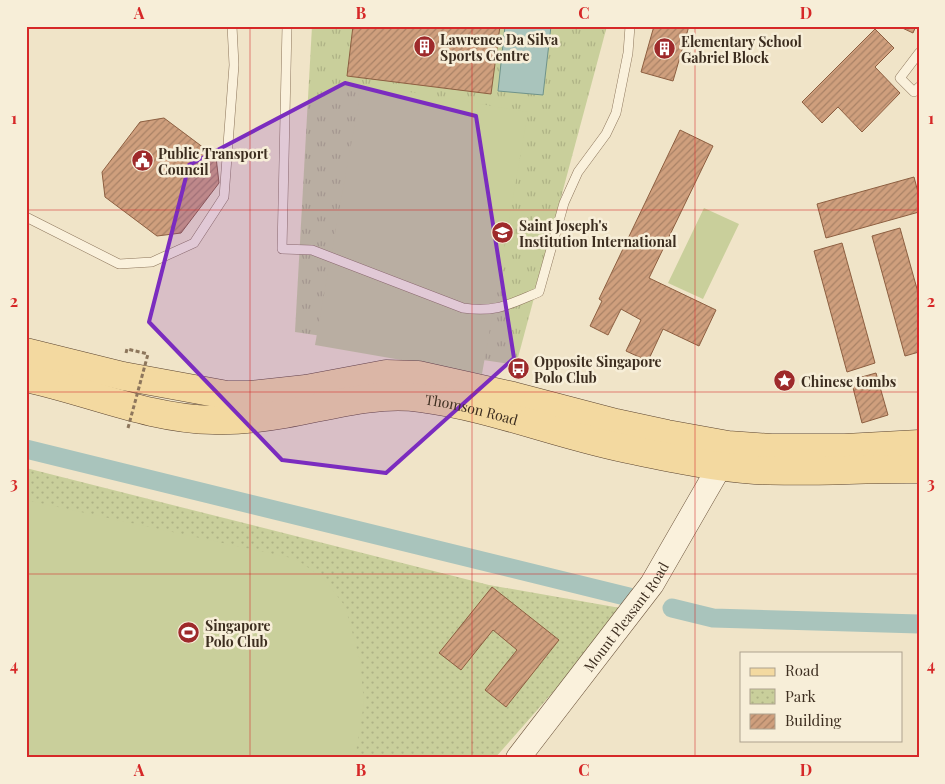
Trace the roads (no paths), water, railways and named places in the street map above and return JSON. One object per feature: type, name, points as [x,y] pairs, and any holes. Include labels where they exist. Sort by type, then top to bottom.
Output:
[{"type":"main road","name":"Thomson Road","points":[[26,352],[123,376],[227,395],[250,395],[306,389],[386,374],[418,375],[513,396],[616,423],[728,445],[771,448],[845,448],[919,444]]},
{"type":"main road","name":"Thomson Road","points":[[26,378],[185,418],[211,420],[241,419],[285,414],[348,401],[391,396],[420,398],[472,408],[635,451],[720,466],[796,471],[919,470]]},
{"type":"street","name":"Mount Pleasant Road","points":[[518,758],[652,584],[720,466]]},
{"type":"lane","points":[[26,217],[119,264],[152,262],[194,243],[224,197],[234,65],[232,26]]},
{"type":"lane","points":[[287,26],[282,249],[312,250],[463,308],[481,311],[503,307],[539,292],[564,203],[578,172],[606,134],[616,113],[628,53],[630,26]]},
{"type":"lane","points":[[919,53],[900,78],[914,92],[919,87]]},
{"type":"water","points":[[505,26],[551,26],[543,95],[498,91]]},
{"type":"waterway","points":[[26,449],[629,597]]},
{"type":"waterway","points":[[672,608],[713,618],[919,624]]},
{"type":"place","name":"Lawrence Da Silva Sports Centre","points":[[424,47]]},
{"type":"place","name":"Elementary School Gabriel Block","points":[[665,49]]},
{"type":"place","name":"Public Transport Council","points":[[142,161]]},
{"type":"place","name":"Saint Joseph's Institution International","points":[[503,233]]},
{"type":"place","name":"Opposite Singapore Polo Club","points":[[518,369]]},
{"type":"place","name":"Chinese tombs","points":[[785,381]]},
{"type":"place","name":"Singapore Polo Club","points":[[189,633]]}]
